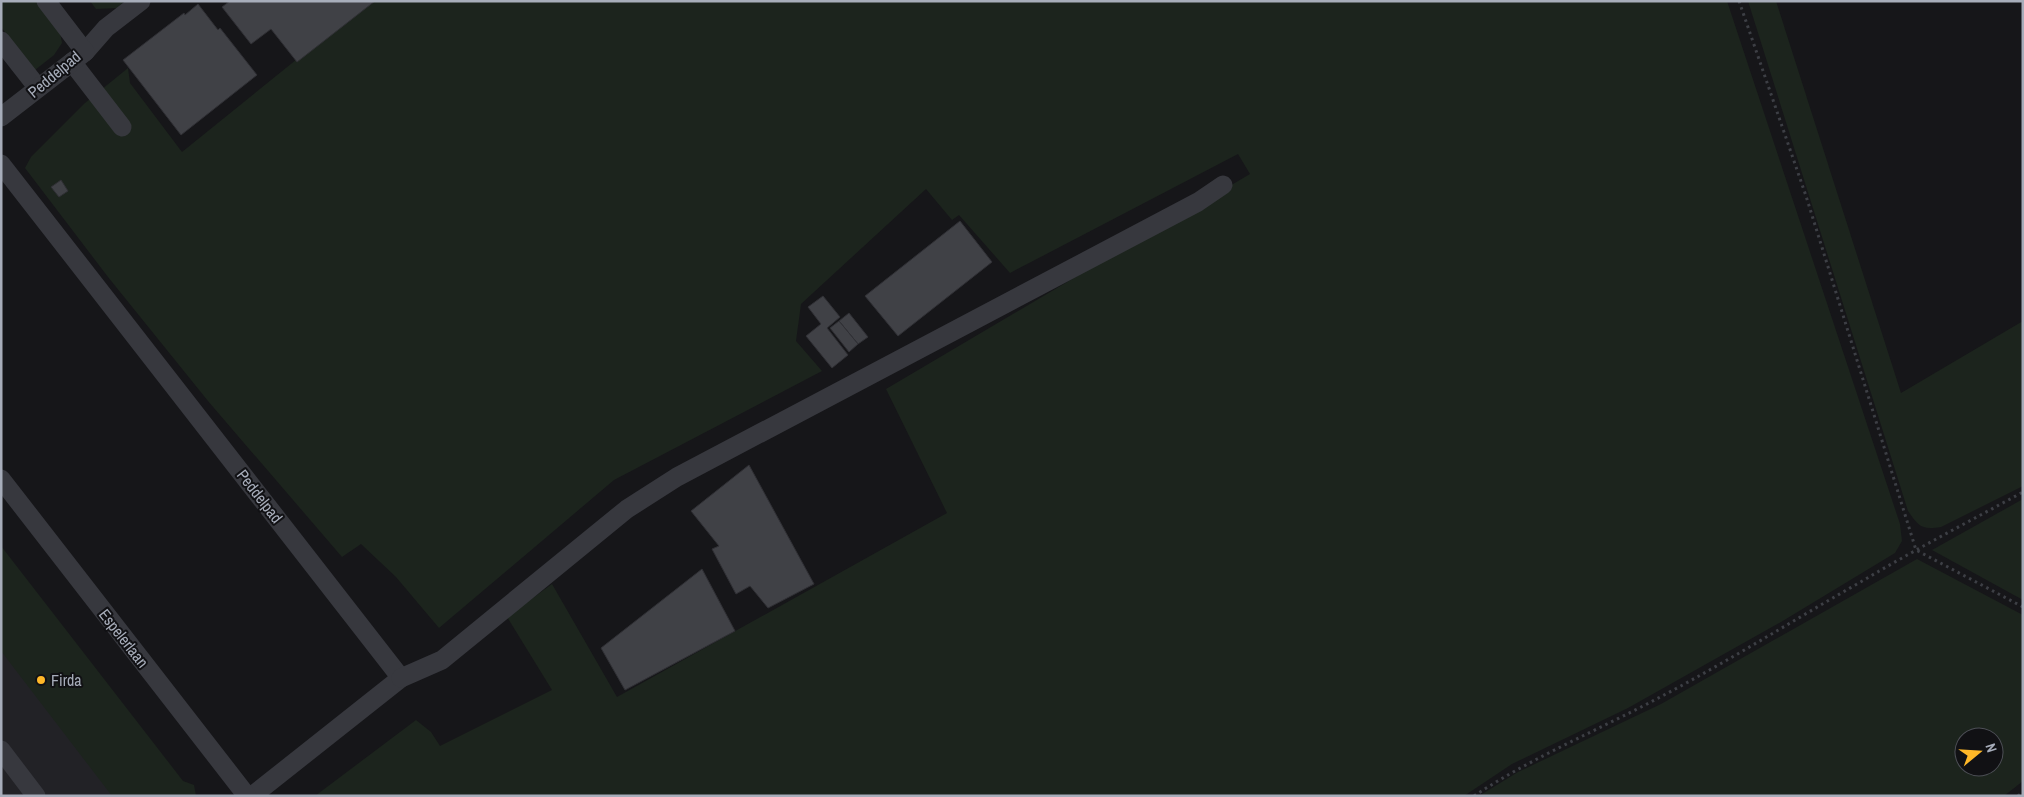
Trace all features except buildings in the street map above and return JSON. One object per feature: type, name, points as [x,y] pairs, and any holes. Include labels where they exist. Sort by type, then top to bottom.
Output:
[{"type":"lane","name":"Peddelpad","points":[[1,117],[79,57],[46,1]]},
{"type":"lane","points":[[122,127],[79,57],[106,28],[141,1]]},
{"type":"lane","points":[[1,41],[38,88]]},
{"type":"lane","name":"Peddelpad","points":[[1,164],[401,678]]},
{"type":"lane","points":[[252,796],[401,678],[442,660],[627,509],[671,481],[1198,202],[1223,185]]},
{"type":"lane","name":"Espelerlaan","points":[[1,479],[247,796]]},
{"type":"lane","points":[[1,750],[36,796]]},
{"type":"path","points":[[1739,1],[1806,196],[1916,550],[2023,608]]},
{"type":"path","points":[[1474,796],[1507,774],[1540,756],[1591,733],[1665,694],[1916,550],[2023,492]]},
{"type":"path","points":[[2018,796],[2023,792]]},
{"type":"shaded area","points":[[1,1],[38,1],[59,28],[62,43],[54,55],[35,70],[1,27]]},
{"type":"shaded area","points":[[90,1],[125,1],[117,8],[96,9]]},
{"type":"shaded area","points":[[369,1],[1727,1],[1900,524],[1902,541],[1895,553],[1781,622],[1628,708],[1512,764],[1464,796],[315,796],[416,720],[431,732],[440,746],[552,690],[507,617],[552,584],[617,697],[947,513],[886,389],[1250,174],[1238,154],[1010,273],[959,215],[952,220],[926,189],[801,304],[796,341],[822,371],[614,480],[439,628],[396,577],[361,544],[342,557],[208,401],[108,277],[25,168],[31,157],[85,103],[128,68],[130,83],[182,152]]},
{"type":"shaded area","points":[[1748,1],[1776,1],[1901,393],[2023,321],[2023,486],[1941,527],[1929,528],[1922,526],[1915,521],[1908,511]]},
{"type":"shaded area","points":[[2023,499],[2023,600],[1932,550]]},
{"type":"shaded area","points":[[1,546],[183,781],[194,785],[196,796],[112,796],[1,651]]},
{"type":"shaded area","points":[[1917,559],[2023,615],[2023,781],[2004,796],[1479,796],[1518,772],[1661,704]]},
{"type":"shaded area","name":"Firda","points":[[1,576],[158,796],[1,796]]},
{"type":"place","name":"Firda","points":[[41,680]]}]
